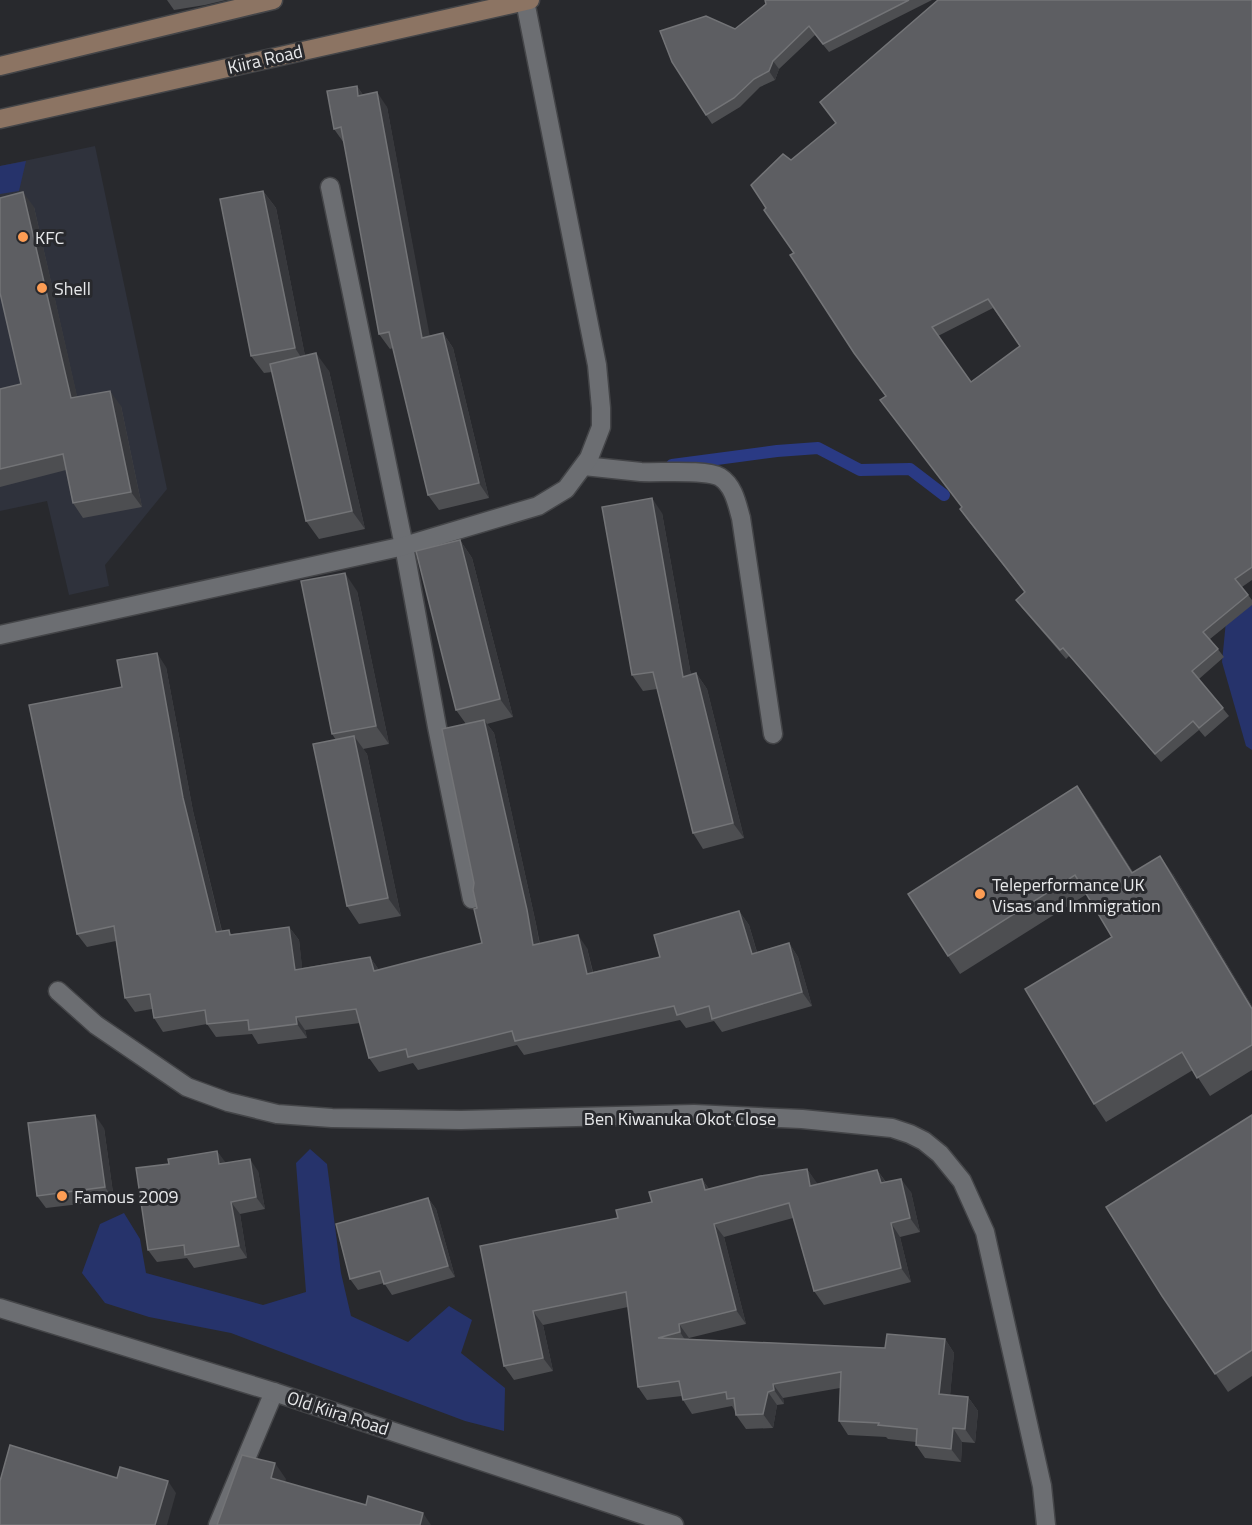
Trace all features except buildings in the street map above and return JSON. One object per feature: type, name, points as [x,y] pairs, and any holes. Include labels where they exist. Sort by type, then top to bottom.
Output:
[{"type":"main road","points":[[0,66],[273,0]]},
{"type":"main road","name":"Kiira Road","points":[[0,119],[528,1]]},
{"type":"street","points":[[0,635],[404,546],[538,506],[566,489],[584,466],[601,427],[602,408],[597,365],[528,1]]},
{"type":"street","points":[[330,187],[404,546],[437,727],[472,899]]},
{"type":"street","points":[[584,466],[718,476],[733,492],[741,518],[754,592],[773,734]]},
{"type":"street","name":"Ben Kiwanuka Okot Close","points":[[58,991],[96,1025],[187,1087],[228,1102],[277,1114],[333,1118],[461,1120],[694,1114],[802,1119],[892,1128],[924,1141],[940,1154],[962,1181],[985,1232],[1042,1486],[1046,1525]]},
{"type":"street","name":"Old Kiira Road","points":[[0,1308],[274,1392],[674,1525]]},
{"type":"street","points":[[218,1525],[274,1392]]},
{"type":"shaded area","points":[[95,146],[167,489],[105,565],[109,586],[69,595],[47,501],[0,511],[0,166]]},
{"type":"shaded area","points":[[26,161],[19,191],[0,194],[0,166]]},
{"type":"shaded area","points":[[1252,601],[1252,750],[1246,746],[1222,662],[1226,621]]},
{"type":"shaded area","points":[[310,1149],[327,1164],[341,1273],[351,1316],[408,1342],[449,1306],[472,1320],[461,1353],[505,1388],[504,1431],[465,1421],[231,1333],[149,1317],[105,1303],[82,1273],[100,1224],[124,1213],[140,1239],[146,1273],[263,1305],[306,1292],[296,1163]]},
{"type":"waterway","points":[[672,465],[818,448],[860,470],[910,469],[944,495]]},
{"type":"place","name":"KFC","points":[[23,237]]},
{"type":"place","name":"Shell","points":[[42,288]]},
{"type":"place","name":"Teleperformance UK Visas and Immigration","points":[[980,894]]},
{"type":"place","name":"Famous 2009","points":[[62,1196]]}]
